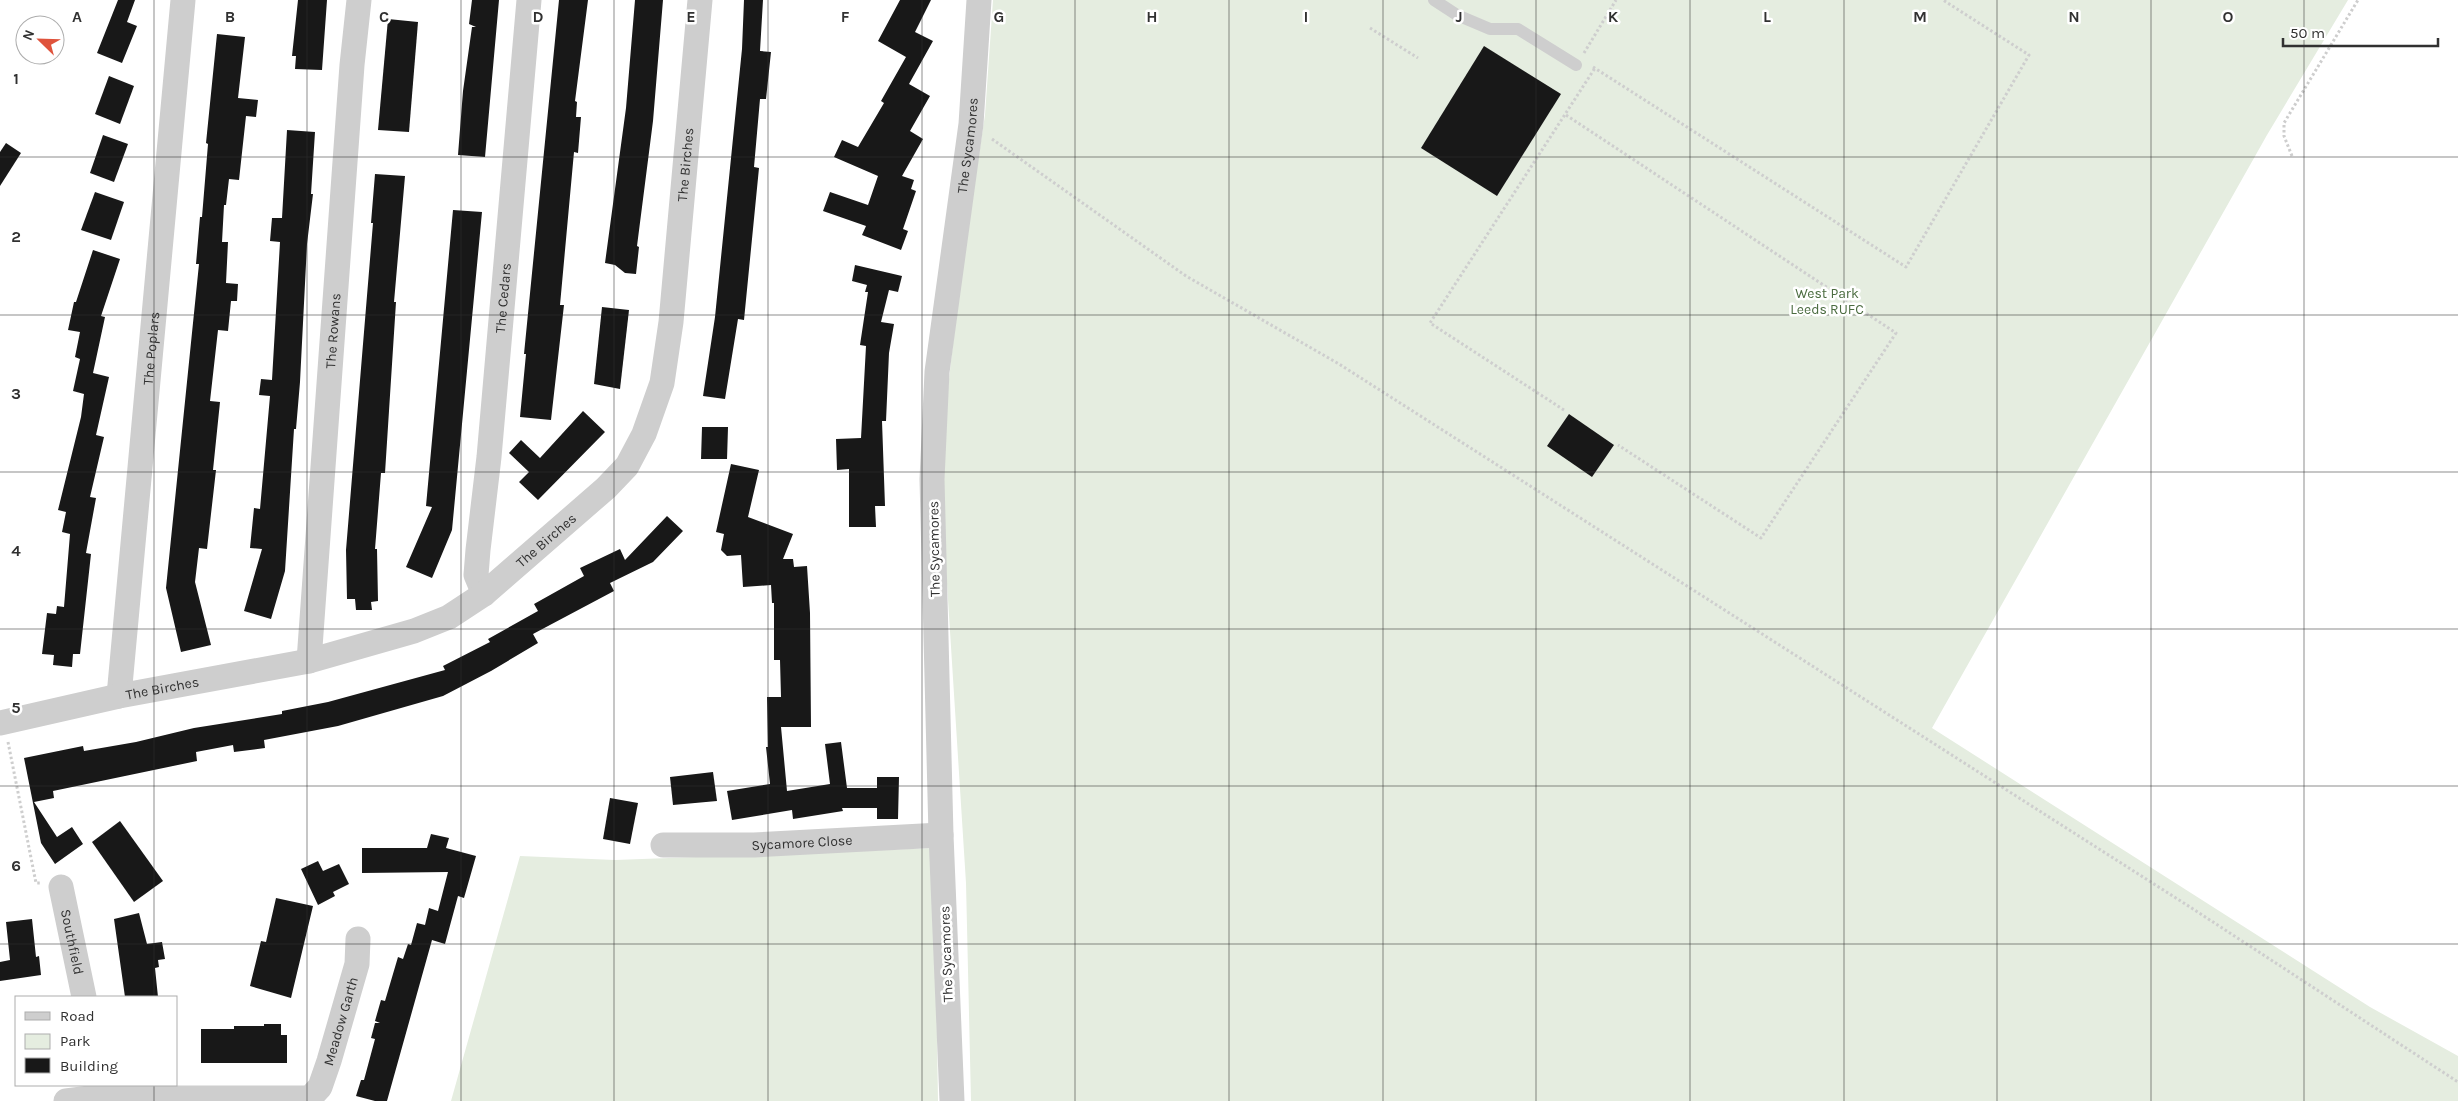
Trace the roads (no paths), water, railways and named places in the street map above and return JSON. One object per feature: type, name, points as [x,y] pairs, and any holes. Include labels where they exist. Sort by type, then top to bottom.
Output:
[{"type":"street","name":"The Poplars","points":[[119,696],[183,0]]},
{"type":"street","name":"The Rowans","points":[[309,661],[352,65],[359,0]]},
{"type":"street","name":"The Cedars","points":[[484,594],[476,575],[489,457],[529,0]]},
{"type":"street","name":"The Birches","points":[[2,722],[119,696],[309,661],[414,631],[449,617],[484,594],[606,488],[627,466],[644,434],[662,383],[672,322],[700,0]]},
{"type":"street","name":"The Sycamores","points":[[952,1101],[941,835],[933,470],[937,372],[971,124],[979,0]]},
{"type":"street","name":"Sycamore Close","points":[[663,845],[754,845],[941,835]]},
{"type":"street","name":"Southfield","points":[[61,887],[84,996]]},
{"type":"street","name":"Meadow Garth","points":[[312,1100],[320,1087],[329,1061],[356,964],[358,940]]},
{"type":"street","points":[[82,1095],[312,1100]]},
{"type":"lane","points":[[1434,0],[1457,15],[1490,29],[1518,29],[1578,62]]},
{"type":"park label","name":"West Park Leeds RUFC","points":[[1827,302]]}]
